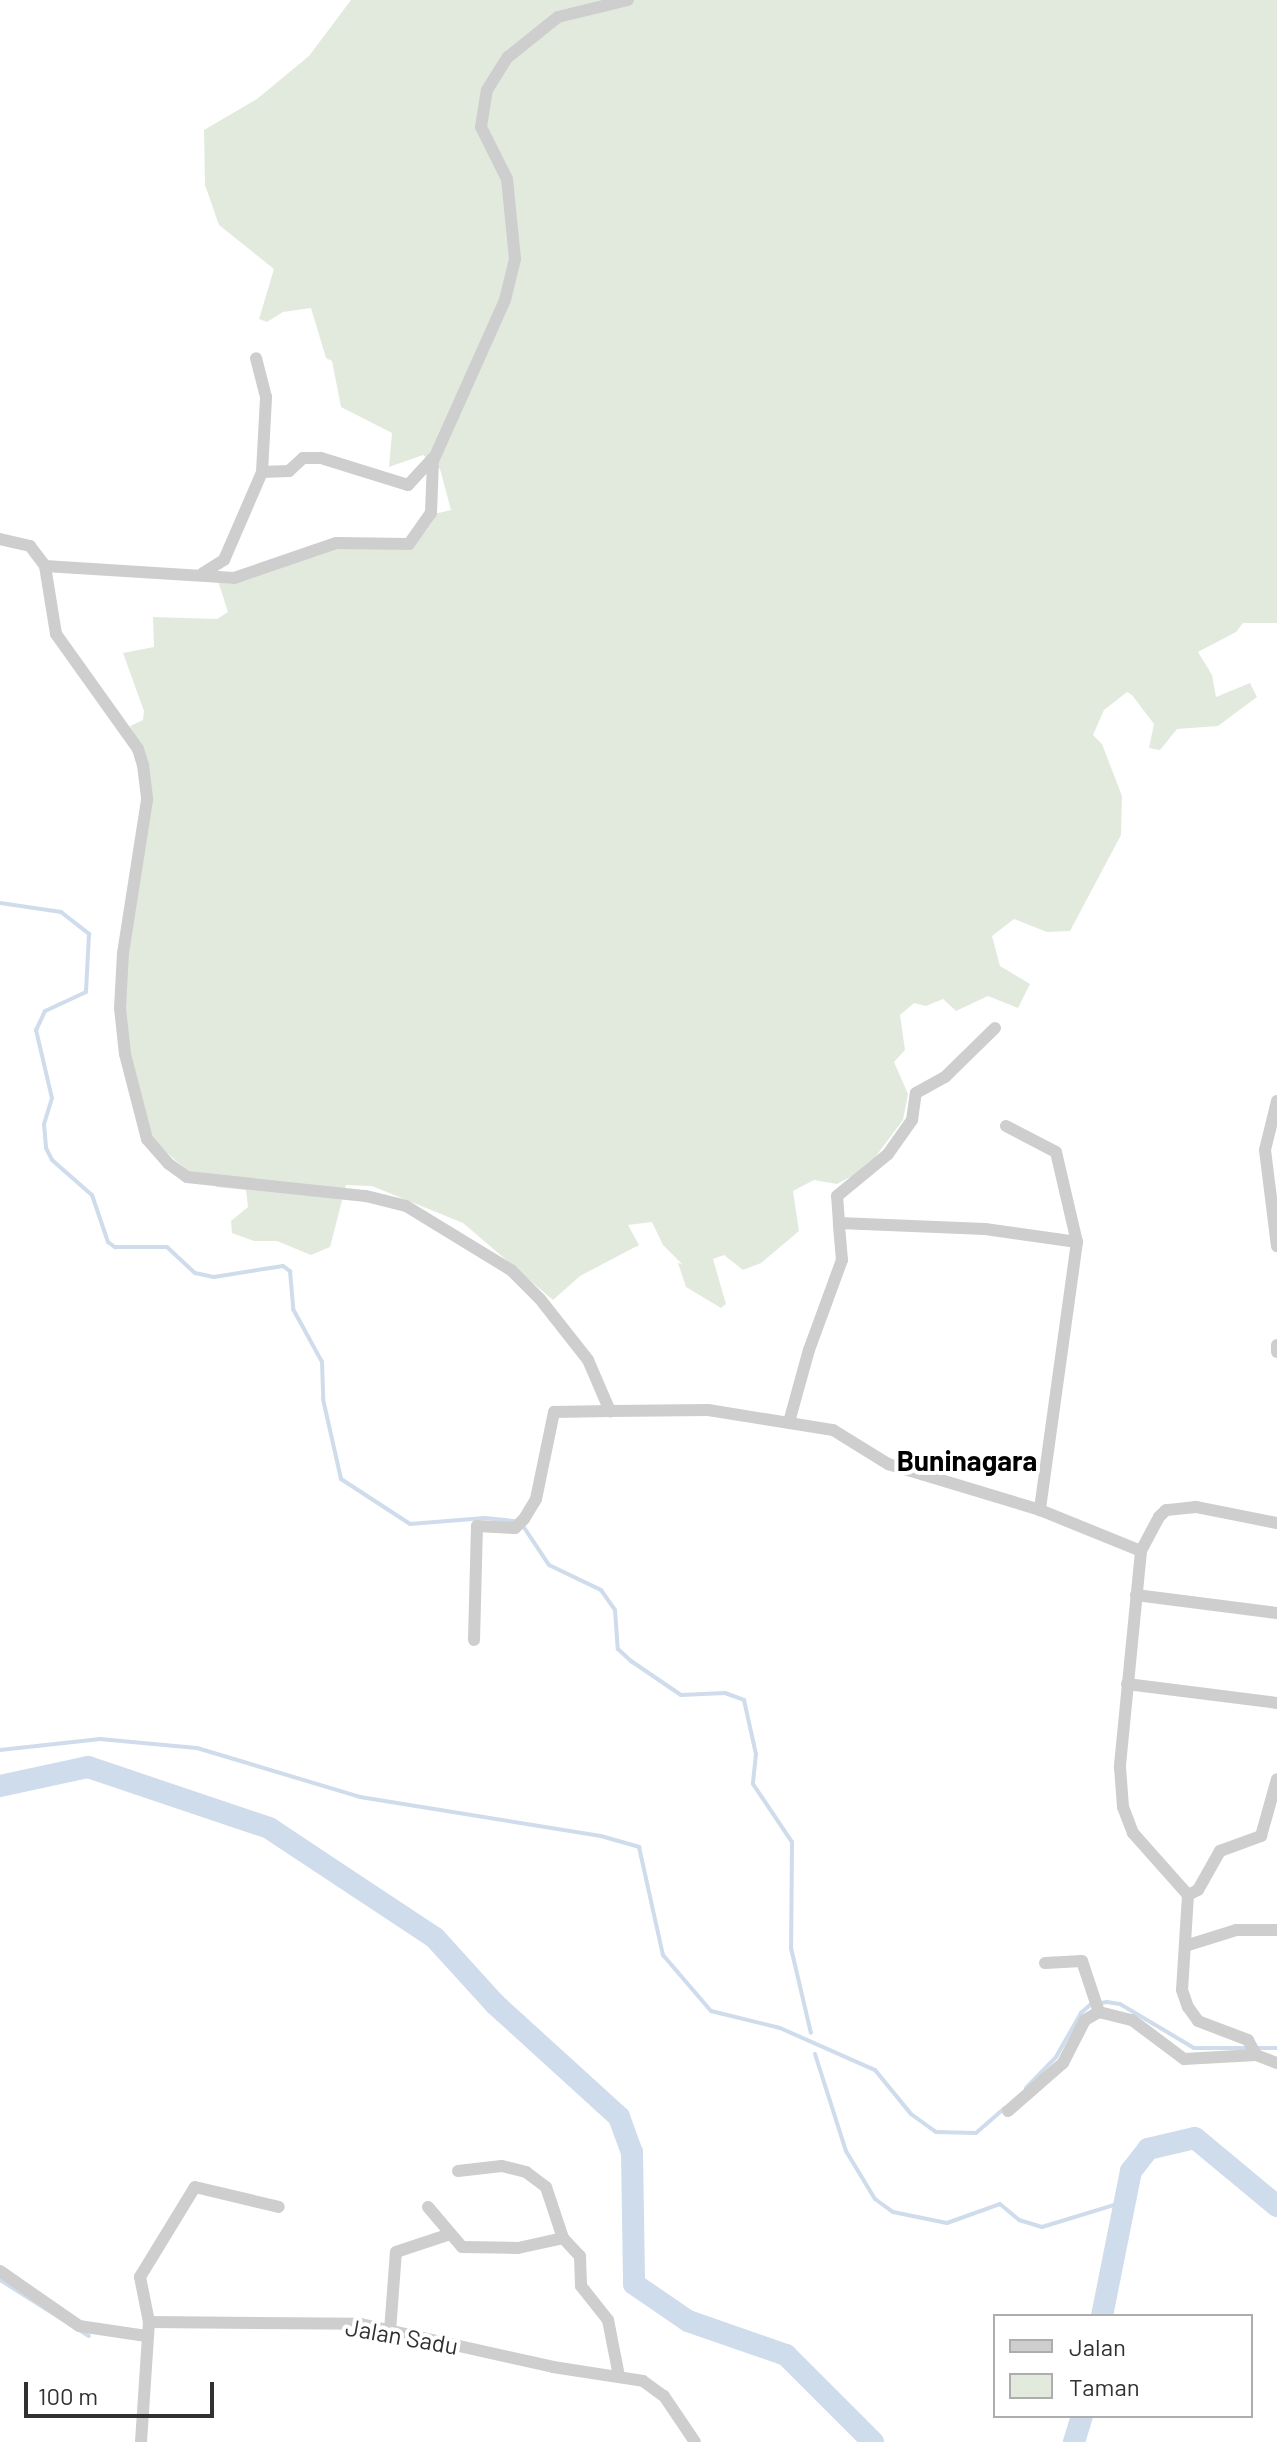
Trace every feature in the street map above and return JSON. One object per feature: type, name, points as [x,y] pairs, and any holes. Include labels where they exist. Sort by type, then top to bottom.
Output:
[{"type":"street","points":[[262,472],[289,471],[303,458],[321,458],[408,485],[434,457],[505,300],[515,259],[507,179],[481,127],[487,90],[508,57],[558,17],[628,0]]},
{"type":"street","points":[[201,574],[224,560],[262,472],[266,397],[256,358]]},
{"type":"street","points":[[45,566],[234,578],[336,543],[409,544],[431,513],[434,457]]},
{"type":"street","points":[[0,539],[30,546],[45,566],[56,634],[138,749],[146,778],[120,1008],[125,1054],[147,1139],[187,1177],[366,1196],[406,1206],[511,1270],[540,1299],[588,1360],[610,1411]]},
{"type":"street","points":[[789,1422],[809,1350],[842,1260],[837,1196],[888,1154],[912,1120],[916,1093],[945,1077],[995,1028]]},
{"type":"street","points":[[1277,1101],[1265,1150],[1277,1246]]},
{"type":"street","points":[[1006,1126],[1056,1152],[1077,1242],[1040,1510]]},
{"type":"street","points":[[839,1223],[970,1228],[1077,1242]]},
{"type":"street","points":[[1277,1345],[1277,1352]]},
{"type":"street","points":[[474,1640],[477,1526],[521,1522],[536,1499],[554,1412],[708,1410],[833,1430],[888,1464],[1040,1510],[1141,1551]]},
{"type":"street","points":[[1277,1523],[1196,1507],[1166,1510],[1141,1551],[1120,1767],[1123,1807],[1133,1833],[1188,1895],[1182,1990],[1193,2016],[1277,2063]]},
{"type":"street","points":[[1136,1595],[1277,1613]]},
{"type":"street","points":[[1127,1684],[1277,1703]]},
{"type":"street","points":[[1188,1895],[1198,1890],[1220,1851],[1261,1836],[1277,1779]]},
{"type":"street","points":[[1185,1946],[1236,1930],[1277,1930]]},
{"type":"street","points":[[1045,1963],[1082,1961],[1098,2007],[1132,2020],[1184,2059],[1254,2050]]},
{"type":"street","points":[[1008,2111],[1063,2063],[1085,2020],[1098,2007]]},
{"type":"street","points":[[458,2171],[502,2166],[526,2172],[550,2193],[563,2238],[580,2256],[581,2286],[608,2320],[619,2376]]},
{"type":"street","points":[[141,2442],[149,2322],[140,2277],[195,2187],[279,2207]]},
{"type":"street","points":[[428,2207],[447,2235],[470,2249],[518,2248],[563,2238]]},
{"type":"street","points":[[390,2331],[396,2252],[447,2235]]},
{"type":"street","points":[[0,2271],[79,2326],[146,2336]]},
{"type":"street","name":"Jalan Sadu","points":[[149,2322],[361,2324],[574,2371],[619,2376],[652,2386],[695,2442]]},
{"type":"green space","points":[[351,0],[1277,0],[1277,623],[1243,623],[1236,632],[1198,652],[1212,675],[1216,697],[1250,683],[1257,697],[1218,726],[1177,729],[1160,750],[1149,748],[1154,724],[1132,695],[1127,692],[1104,710],[1093,735],[1102,744],[1122,796],[1121,835],[1070,931],[1047,932],[1014,919],[992,936],[1000,966],[1030,984],[1018,1008],[988,996],[956,1011],[943,999],[926,1006],[914,1003],[900,1015],[905,1050],[894,1062],[908,1094],[903,1120],[876,1156],[852,1176],[837,1184],[814,1180],[793,1191],[799,1231],[761,1263],[743,1270],[724,1255],[713,1259],[726,1304],[721,1308],[686,1287],[678,1263],[682,1264],[663,1245],[652,1222],[628,1225],[639,1245],[580,1276],[553,1300],[463,1223],[372,1186],[346,1185],[330,1247],[311,1255],[277,1241],[254,1241],[232,1233],[231,1221],[248,1207],[246,1190],[216,1187],[210,1175],[189,1172],[150,1138],[129,1054],[123,1008],[126,953],[150,801],[140,747],[130,726],[143,720],[144,711],[123,653],[154,647],[153,617],[217,619],[228,612],[217,578],[346,545],[400,550],[434,514],[451,510],[440,469],[423,455],[389,467],[392,433],[341,407],[332,361],[326,358],[311,308],[283,312],[267,322],[259,319],[274,269],[219,225],[205,185],[204,130],[257,99],[309,56]]},
{"type":"waterway","points":[[0,903],[61,912],[89,934],[86,992],[45,1011],[36,1030],[52,1098],[44,1124],[46,1148],[52,1160],[92,1195],[108,1242],[115,1247],[167,1247],[195,1273],[214,1277],[283,1266],[290,1271],[293,1309],[322,1362],[323,1399],[341,1479],[410,1524],[485,1518],[516,1521]]},
{"type":"waterway","points":[[523,1526],[549,1565],[601,1590],[615,1610],[618,1649],[631,1661],[681,1695],[725,1693],[744,1700],[756,1754],[753,1784],[792,1842],[791,1948],[811,2033]]},
{"type":"waterway","points":[[0,1750],[100,1739],[197,1748],[360,1797],[601,1836],[639,1847],[663,1955],[711,2011],[780,2028],[875,2070],[911,2114],[936,2132],[976,2133],[1005,2108]]},
{"type":"waterway","points":[[0,1786],[88,1767],[269,1828],[435,1938],[495,2004],[619,2117],[632,2152],[634,2284],[688,2321],[786,2355],[873,2442]]},
{"type":"waterway","points":[[1026,2088],[1056,2057],[1081,2013],[1090,2005],[1107,2002],[1120,2004],[1194,2048],[1277,2048]]},
{"type":"waterway","points":[[815,2054],[846,2151],[875,2199],[893,2212],[947,2223],[1000,2204],[1019,2220],[1042,2227],[1124,2202]]},
{"type":"waterway","points":[[1102,2314],[1131,2171],[1148,2149],[1195,2138],[1277,2206]]},
{"type":"waterway","points":[[0,2280],[89,2336]]},
{"type":"waterway","points":[[1074,2442],[1081,2418]]},
{"type":"district","name":"Buninagara","points":[[967,1460]]}]
